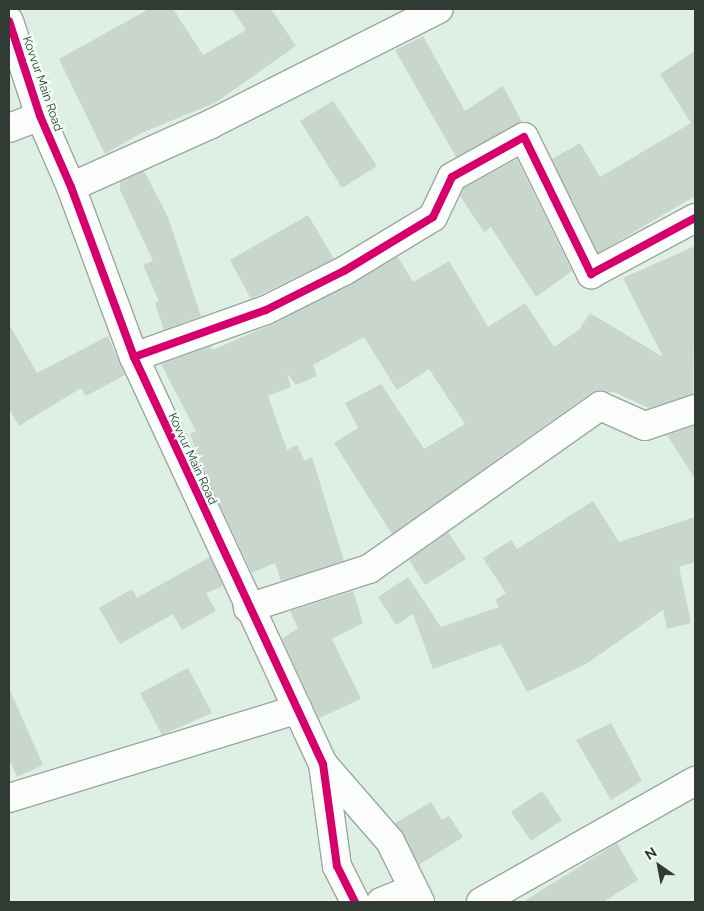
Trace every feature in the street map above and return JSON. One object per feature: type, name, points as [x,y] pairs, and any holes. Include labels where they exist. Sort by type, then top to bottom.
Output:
[{"type":"street","points":[[71,187],[211,124],[435,10]]},
{"type":"street","name":"Kovvur Main Road","points":[[9,21],[40,116],[71,187],[134,357],[248,608],[323,764],[390,841],[416,896]]},
{"type":"street","points":[[9,128],[40,116]]},
{"type":"street","points":[[134,357],[266,310],[344,271],[433,217],[452,176],[524,136],[591,274],[695,218]]},
{"type":"street","points":[[248,608],[369,570],[600,406],[644,426],[695,409]]},
{"type":"street","points":[[9,798],[298,709]]},
{"type":"street","name":"Kovvur Main Road","points":[[323,764],[337,866],[355,902]]},
{"type":"street","points":[[480,902],[695,781]]},
{"type":"street","points":[[381,902],[416,896]]},
{"type":"building","points":[[149,9],[173,9],[203,55],[246,30],[232,9],[271,9],[296,46],[215,103],[141,133],[105,154],[59,59]]},
{"type":"building","points":[[423,36],[465,111],[503,86],[522,122],[456,157],[395,50]]},
{"type":"building","points":[[695,51],[695,196],[598,253],[552,159],[580,143],[600,177],[691,123],[660,74]]},
{"type":"building","points":[[333,101],[377,166],[342,188],[300,121]]},
{"type":"building","points":[[517,159],[572,271],[536,297],[491,227],[484,232],[460,196],[464,188]]},
{"type":"building","points":[[144,171],[168,217],[201,316],[164,330],[155,303],[159,301],[143,265],[153,261],[120,190],[120,182]]},
{"type":"building","points":[[308,215],[334,259],[251,299],[230,260]]},
{"type":"building","points":[[695,246],[693,394],[649,408],[614,392],[591,393],[392,534],[334,443],[358,428],[345,403],[381,384],[424,449],[465,424],[429,369],[397,390],[364,337],[313,365],[317,376],[296,385],[287,373],[291,387],[268,396],[287,450],[297,445],[305,461],[312,457],[344,561],[281,581],[275,563],[252,573],[202,467],[190,434],[196,431],[161,364],[211,346],[212,350],[273,324],[398,257],[413,282],[449,261],[488,327],[525,303],[554,347],[579,330],[590,313],[663,357],[623,278]]},
{"type":"building","points":[[9,324],[37,373],[108,336],[125,375],[86,396],[81,388],[19,426],[9,409]]},
{"type":"building","points":[[694,426],[695,465],[695,479],[667,435]]},
{"type":"building","points":[[593,501],[619,542],[695,517],[695,562],[679,567],[691,623],[667,629],[663,610],[586,664],[527,692],[501,644],[433,669],[413,614],[396,625],[378,597],[408,577],[441,627],[499,607],[495,600],[506,593],[483,558],[511,540],[517,549]]},
{"type":"building","points":[[448,532],[466,559],[425,585],[409,560]]},
{"type":"building","points":[[210,557],[223,586],[206,593],[216,611],[182,630],[173,614],[120,644],[99,608],[132,589],[137,598]]},
{"type":"building","points":[[353,591],[363,623],[332,639],[361,699],[319,718],[282,639],[298,628],[290,611]]},
{"type":"building","points":[[188,668],[212,713],[162,735],[140,693]]},
{"type":"building","points":[[9,688],[43,765],[17,777],[9,759]]},
{"type":"building","points":[[611,723],[642,781],[611,800],[576,740]]},
{"type":"building","points":[[542,791],[562,820],[531,841],[511,812]]},
{"type":"building","points":[[431,802],[442,820],[449,816],[463,837],[419,865],[395,823]]},
{"type":"building","points":[[617,843],[638,880],[603,902],[523,902]]},
{"type":"cycle path","points":[[9,21],[40,116],[71,187],[134,357],[323,764],[337,866],[355,902]]},
{"type":"cycle path","points":[[134,357],[266,310],[344,271],[433,217],[452,177],[524,137],[591,274],[695,218]]}]
